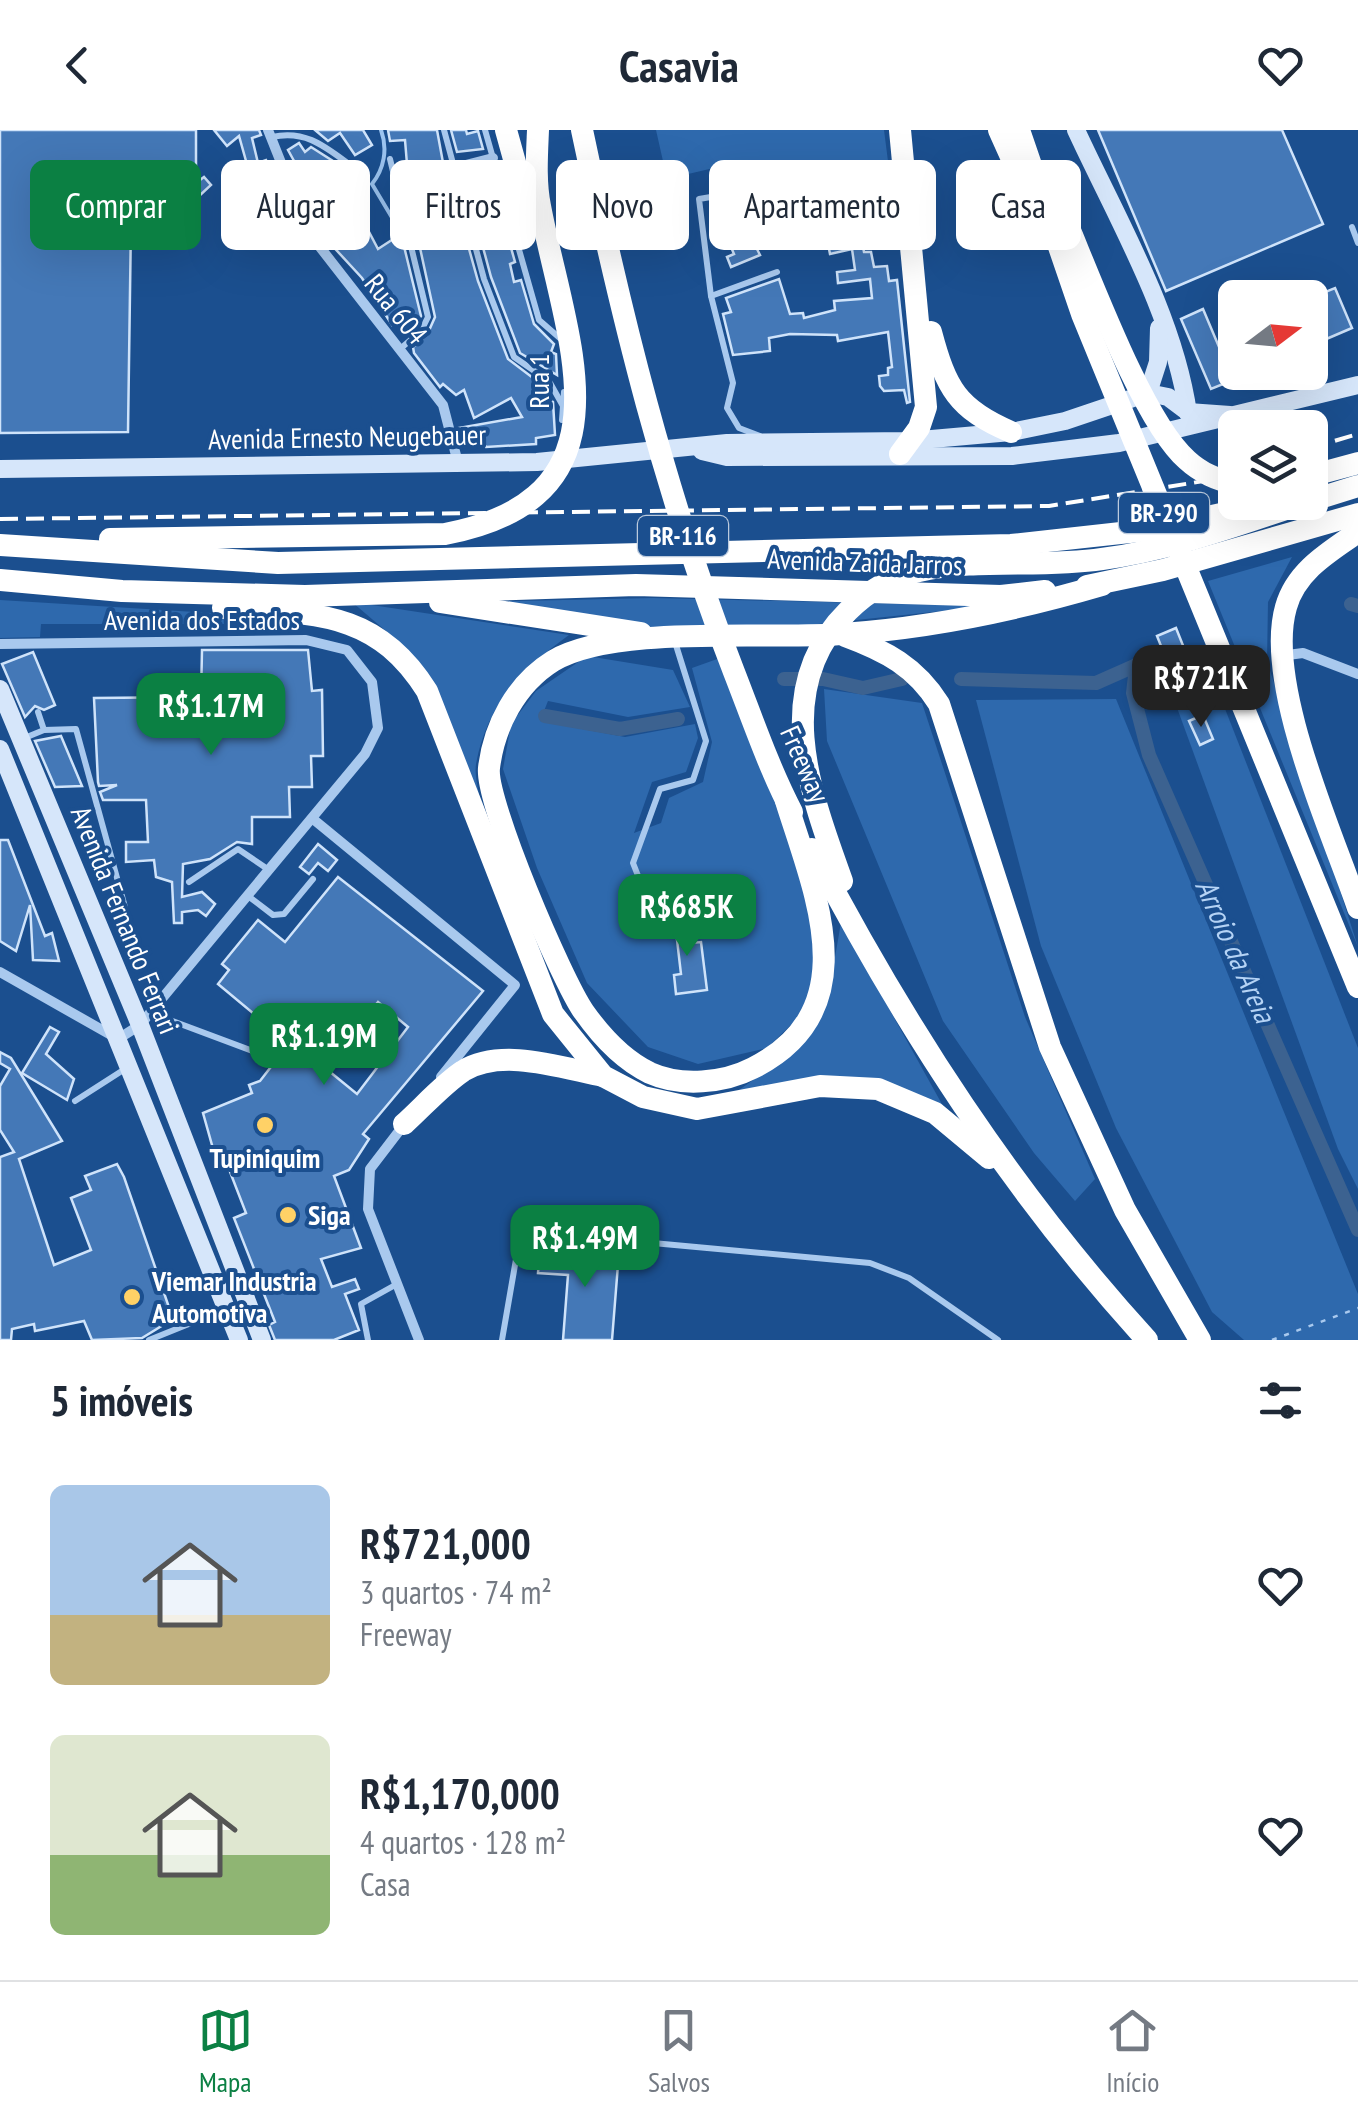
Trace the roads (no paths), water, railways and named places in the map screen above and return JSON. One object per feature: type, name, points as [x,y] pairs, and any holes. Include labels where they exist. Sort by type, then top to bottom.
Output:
[{"type":"highway","points":[[506,130],[539,248],[563,301]]},
{"type":"highway","points":[[0,543],[445,534],[485,526],[519,509],[548,484],[573,430],[578,383],[539,202],[538,130]]},
{"type":"highway","name":"Freeway","points":[[582,130],[636,380],[695,571],[786,801],[868,955],[1010,1176],[1148,1340]]},
{"type":"highway","points":[[596,130],[618,294]]},
{"type":"highway","points":[[900,130],[918,280],[926,407],[904,448]]},
{"type":"highway","points":[[999,130],[1082,314]]},
{"type":"highway","name":"BR-290","points":[[1018,130],[1082,314],[1110,348],[1230,673],[1358,987]]},
{"type":"highway","points":[[1027,130],[1110,348],[1173,445],[1208,475],[1218,478]]},
{"type":"highway","points":[[918,280],[951,389],[976,415],[1011,432]]},
{"type":"highway","points":[[1328,472],[1358,464]]},
{"type":"highway","points":[[1328,494],[1358,485]]},
{"type":"highway","name":"Avenida Zaida Jarros","points":[[0,580],[122,590],[386,594],[636,585],[1001,596],[1102,585],[1358,514]]},
{"type":"highway","name":"Avenida Zaida Jarros","points":[[0,543],[278,564],[992,545],[1148,530],[1218,515]]},
{"type":"highway","points":[[868,955],[825,835],[801,744],[807,674],[836,622],[861,598],[892,579],[920,570],[1100,560],[1155,550],[1247,520]]},
{"type":"highway","points":[[1358,532],[1312,563],[1286,605],[1279,656],[1293,716],[1358,908]]},
{"type":"highway","name":"BR-116","points":[[786,801],[826,932],[823,985],[804,1024],[776,1056],[742,1073],[698,1082],[651,1074],[611,1045],[581,1008],[500,826],[488,770],[502,717],[541,669],[585,647],[674,638],[842,634],[1003,614],[1102,585]]},
{"type":"highway","points":[[122,590],[195,606],[322,614],[358,625],[391,645],[427,691],[552,1014],[603,1076]]},
{"type":"highway","points":[[386,594],[674,638]]},
{"type":"highway","points":[[842,634],[906,664],[939,704],[1050,1046],[1125,1210],[1200,1340]]},
{"type":"highway","points":[[404,1124],[464,1071],[483,1063],[520,1061],[603,1076],[644,1097],[697,1109],[717,1109],[820,1086],[878,1089],[935,1113],[1010,1176]]},
{"type":"main road","points":[[1076,130],[1176,356],[1188,412],[1178,430]]},
{"type":"main road","points":[[1148,393],[1160,345],[1158,312]]},
{"type":"main road","name":"Avenida Ernesto Neugebauer","points":[[1248,410],[1358,385]]},
{"type":"main road","name":"Avenida Ernesto Neugebauer","points":[[695,449],[728,457],[904,448],[1011,432],[1148,393],[1168,397],[1188,412],[1218,413]]},
{"type":"main road","points":[[1104,408],[1098,416],[1099,433],[1104,440],[1119,443]]},
{"type":"main road","name":"Avenida Ernesto Neugebauer","points":[[0,469],[458,464],[776,442],[1012,456],[1119,443],[1218,418]]},
{"type":"main road","name":"Avenida Fernando Ferrari","points":[[0,689],[145,1018],[185,1140],[262,1340]]},
{"type":"main road","name":"Avenida Fernando Ferrari","points":[[0,749],[239,1340]]},
{"type":"main road","points":[[162,1149],[185,1140]]},
{"type":"street","name":"Rua 604","points":[[269,134],[309,233],[443,405],[458,464]]},
{"type":"street","points":[[486,160],[492,158]]},
{"type":"street","name":"Avenida dos Estados","points":[[0,644],[306,640],[347,650],[372,682],[378,728],[365,754],[313,819]]},
{"type":"street","points":[[1279,656],[1303,654],[1358,674]]},
{"type":"street","points":[[0,972],[118,1039],[145,1018],[313,819],[515,985],[370,1168],[368,1208],[418,1340]]},
{"type":"lane","points":[[444,130],[452,160]]},
{"type":"lane","name":"Rua 1","points":[[484,130],[539,320],[563,341],[559,438]]},
{"type":"lane","points":[[269,134],[292,132],[321,143],[343,160]]},
{"type":"lane","points":[[709,198],[699,200],[711,296],[733,383],[727,408],[738,428],[776,442]]},
{"type":"lane","points":[[1352,227],[1358,243]]},
{"type":"lane","points":[[400,350],[421,331],[428,316],[411,250]]},
{"type":"lane","points":[[476,250],[514,358],[549,381],[563,407]]},
{"type":"lane","points":[[711,296],[777,272]]},
{"type":"lane","points":[[654,919],[633,863],[660,789],[693,780],[706,740],[674,638]]},
{"type":"lane","points":[[16,644],[20,656]]},
{"type":"lane","points":[[38,712],[44,730]]},
{"type":"lane","points":[[21,740],[44,730],[76,728],[125,906]]},
{"type":"lane","points":[[189,882],[238,849],[270,870]]},
{"type":"lane","points":[[248,896],[273,915],[284,914],[313,879]]},
{"type":"lane","points":[[145,1018],[258,1052]]},
{"type":"lane","points":[[75,1101],[129,1066]]},
{"type":"lane","points":[[502,1340],[519,1242],[596,1232],[631,1241],[870,1264],[909,1278],[998,1340]]},
{"type":"lane","points":[[368,1340],[361,1304],[397,1284]]},
{"type":"lane","points":[[149,1340],[227,1309]]},
{"type":"waterway","points":[[381,130],[384,158],[372,184],[390,214]]},
{"type":"waterway","name":"Arroio da Areia","points":[[1351,604],[1358,606]]},
{"type":"waterway","name":"Arroio da Areia","points":[[961,679],[1096,683],[1157,656]]},
{"type":"waterway","name":"Arroio da Areia","points":[[1136,667],[1133,693],[1149,755],[1358,1230]]},
{"type":"waterway","name":"Arroio da Areia","points":[[784,679],[823,679],[863,688],[902,679]]},
{"type":"waterway","name":"Arroio da Areia","points":[[545,716],[620,729],[678,719]]},
{"type":"railway","points":[[1328,443],[1358,434]]},
{"type":"railway","points":[[0,519],[1049,506],[1218,479]]},
{"type":"place","name":"Tupiniquim","points":[[265,1125]]},
{"type":"place","name":"Siga","points":[[288,1215]]},
{"type":"place","name":"Viemar Industria Automotiva","points":[[132,1297]]}]
